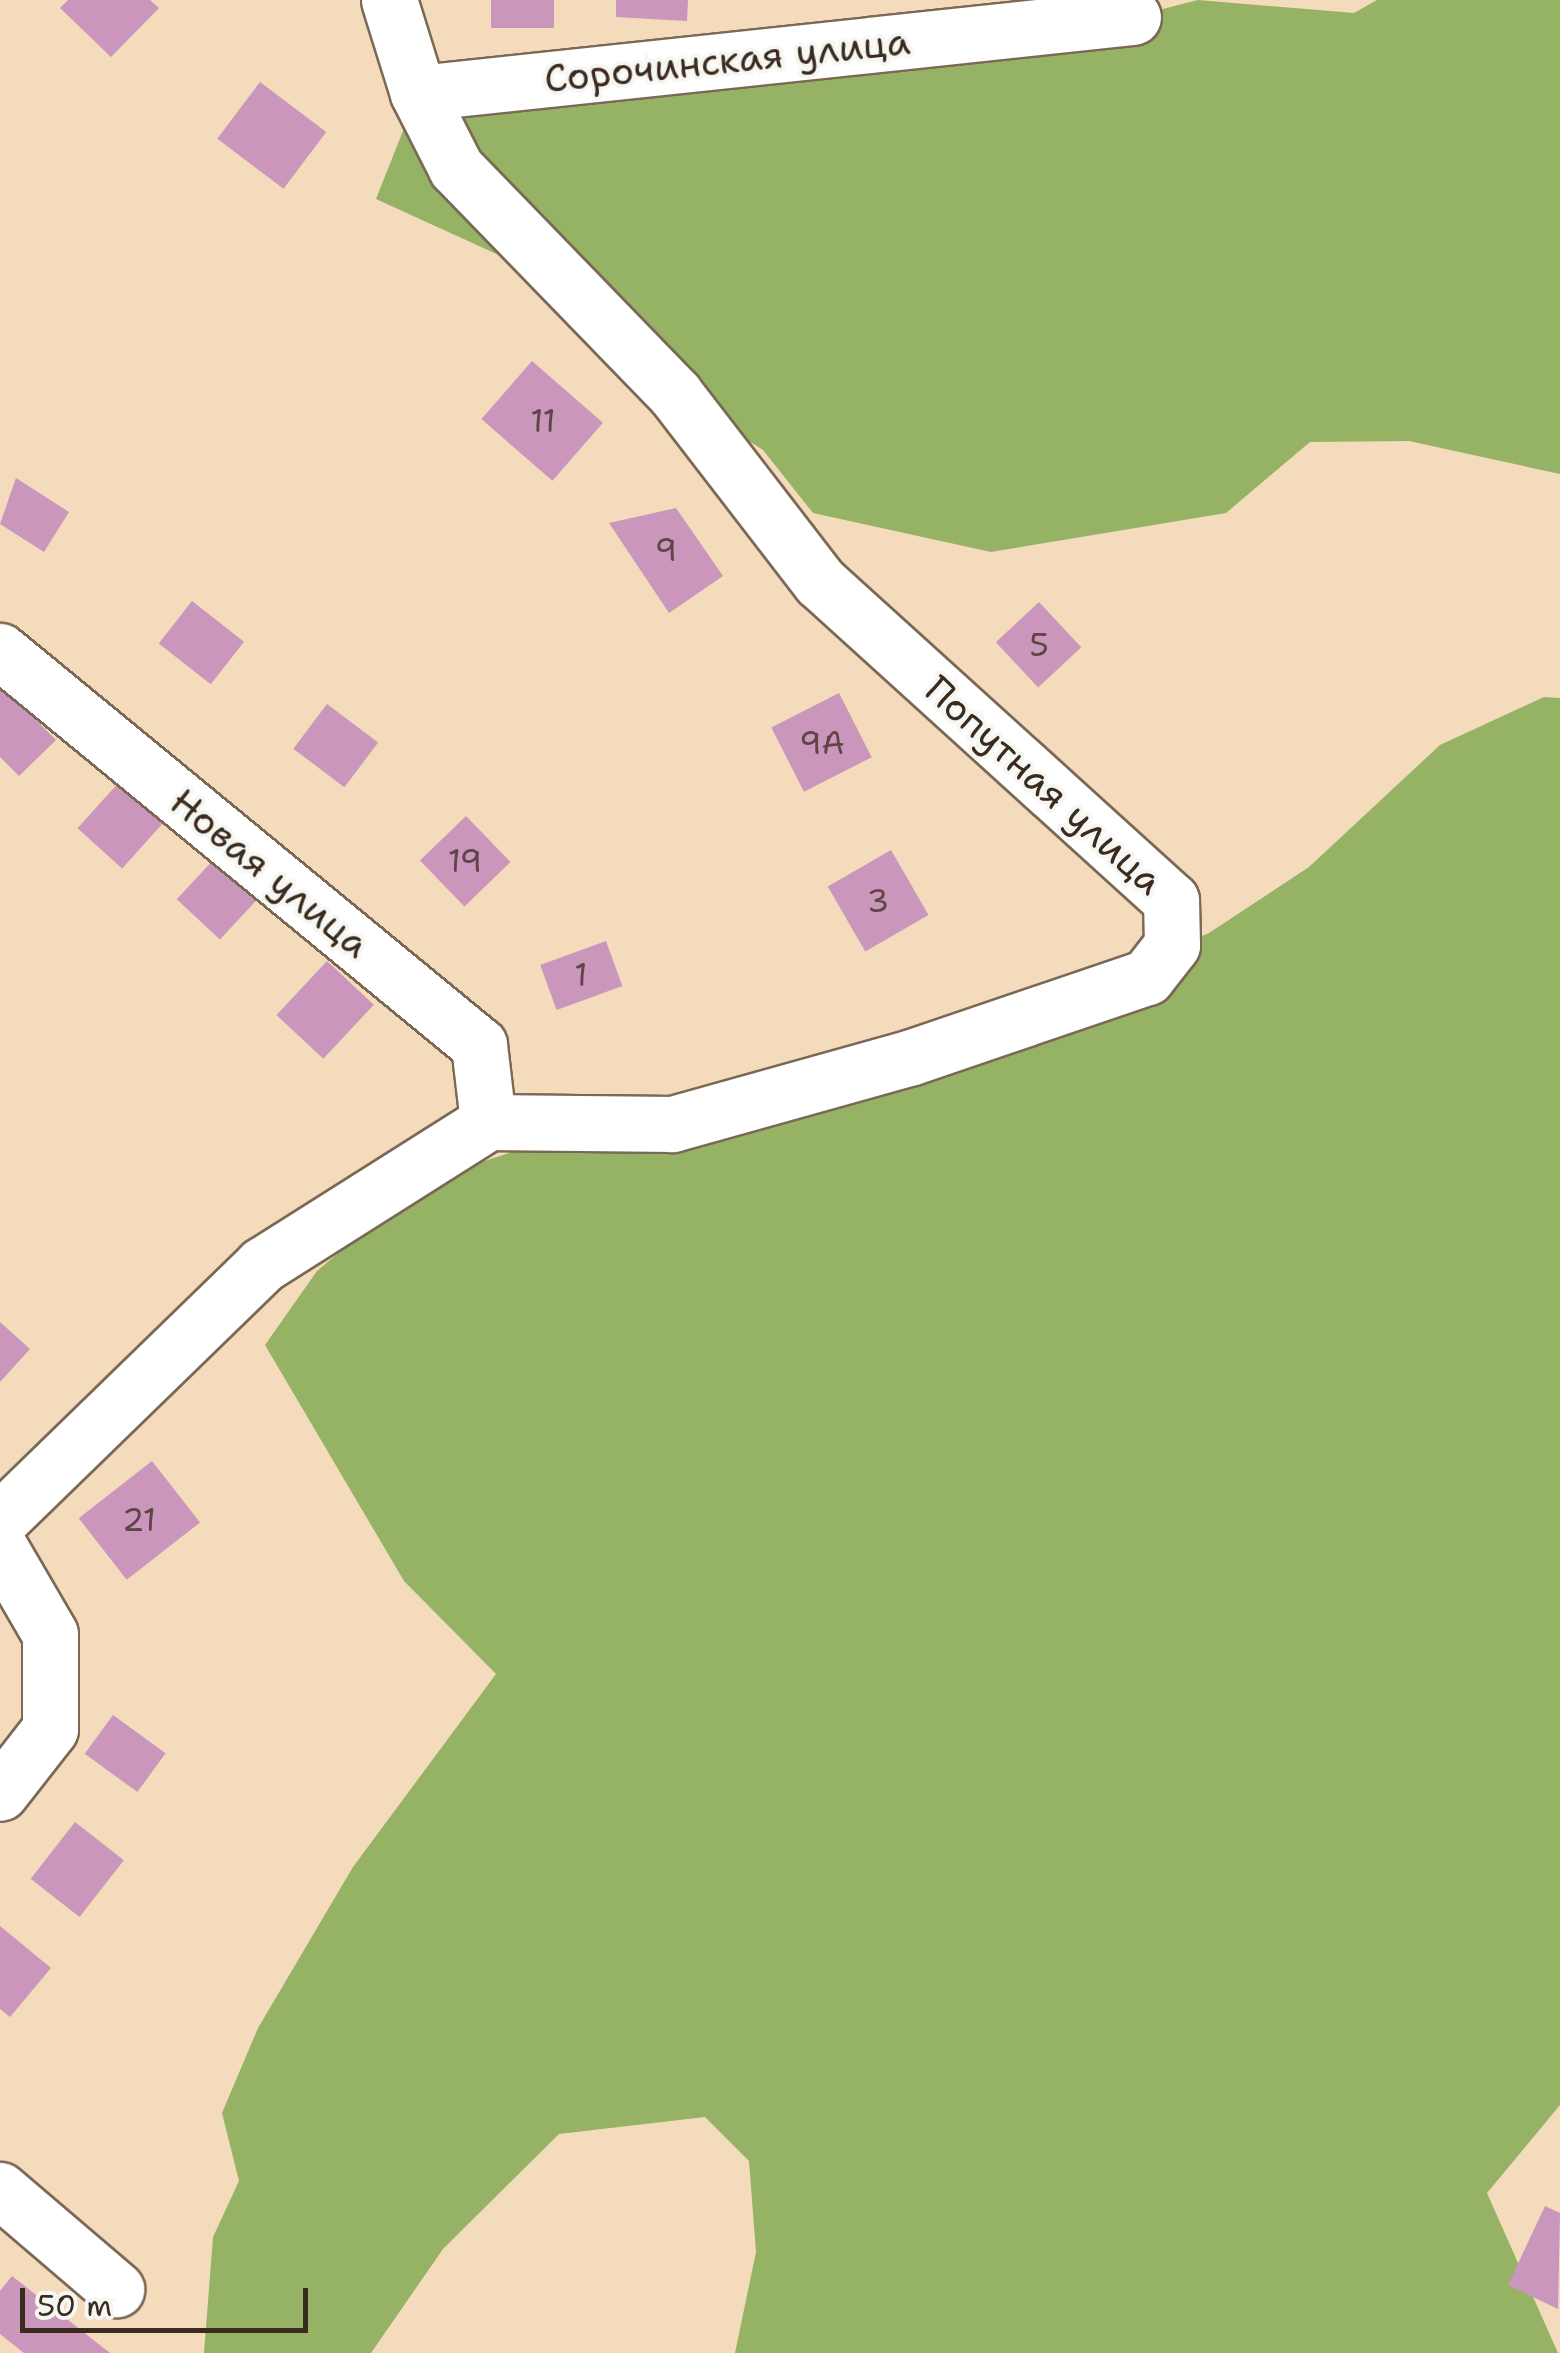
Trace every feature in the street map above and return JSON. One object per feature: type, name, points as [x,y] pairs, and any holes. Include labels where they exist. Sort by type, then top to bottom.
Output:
[{"type":"street","points":[[389,0],[418,93]]},
{"type":"street","name":"Сорочинская улица","points":[[418,93],[1132,16]]},
{"type":"street","name":"Попутная улица","points":[[418,93],[456,168],[675,394],[820,582],[1171,900],[1172,945],[1147,977],[910,1058],[672,1124],[488,1122]]},
{"type":"street","name":"Новая улица","points":[[0,651],[479,1044],[488,1122]]},
{"type":"street","points":[[0,1520],[262,1266],[488,1122]]},
{"type":"street","points":[[0,1548],[50,1634],[50,1730],[0,1794]]},
{"type":"street","points":[[0,2190],[116,2289]]},
{"type":"green space","points":[[1198,0],[1354,13],[1377,0],[1560,0],[1560,474],[1409,441],[1310,442],[1226,513],[991,552],[813,513],[763,450],[675,394],[514,262],[376,199],[418,93],[714,89],[1025,44]]},
{"type":"green space","points":[[1544,697],[1560,698],[1560,2105],[1487,2193],[1558,2353],[735,2353],[756,2252],[749,2161],[705,2117],[559,2134],[443,2249],[371,2353],[204,2353],[213,2237],[239,2181],[222,2113],[258,2028],[353,1867],[496,1674],[404,1581],[265,1345],[317,1271],[425,1180],[534,1145],[909,1058],[1209,933],[1309,867],[1440,745]]},
{"type":"building","points":[[68,0],[150,0],[159,8],[111,57],[60,8]]},
{"type":"building","points":[[491,0],[554,0],[554,28],[491,28]]},
{"type":"building","points":[[616,0],[688,0],[687,21],[616,17]]},
{"type":"building","points":[[260,82],[326,132],[284,189],[217,139]]},
{"type":"building","points":[[532,361],[603,423],[552,481],[481,419]]},
{"type":"building","points":[[16,478],[69,512],[44,552],[0,524]]},
{"type":"building","points":[[676,508],[723,576],[669,613],[609,523]]},
{"type":"building","points":[[192,601],[244,642],[211,684],[159,644]]},
{"type":"building","points":[[1039,602],[1081,647],[1038,688],[996,642]]},
{"type":"building","points":[[0,684],[56,740],[19,776],[0,757]]},
{"type":"building","points":[[839,693],[872,757],[804,792],[771,728]]},
{"type":"building","points":[[327,704],[378,743],[344,787],[293,749]]},
{"type":"building","points":[[121,780],[166,820],[122,868],[78,828]]},
{"type":"building","points":[[466,816],[510,862],[464,906],[420,860]]},
{"type":"building","points":[[891,850],[928,915],[865,951],[828,886]]},
{"type":"building","points":[[217,856],[260,896],[220,939],[177,899]]},
{"type":"building","points":[[606,941],[622,986],[557,1010],[540,965]]},
{"type":"building","points":[[327,961],[374,1005],[323,1059],[277,1015]]},
{"type":"building","points":[[0,1322],[30,1349],[0,1382]]},
{"type":"building","points":[[152,1461],[200,1522],[127,1580],[79,1518]]},
{"type":"building","points":[[113,1715],[166,1753],[137,1792],[85,1754]]},
{"type":"building","points":[[75,1822],[124,1860],[80,1917],[31,1879]]},
{"type":"building","points":[[0,1926],[51,1968],[10,2017],[0,2009]]},
{"type":"building","points":[[1545,2206],[1560,2213],[1558,2309],[1508,2285]]},
{"type":"building","points":[[12,2276],[110,2353],[24,2353],[0,2334],[0,2291]]}]
